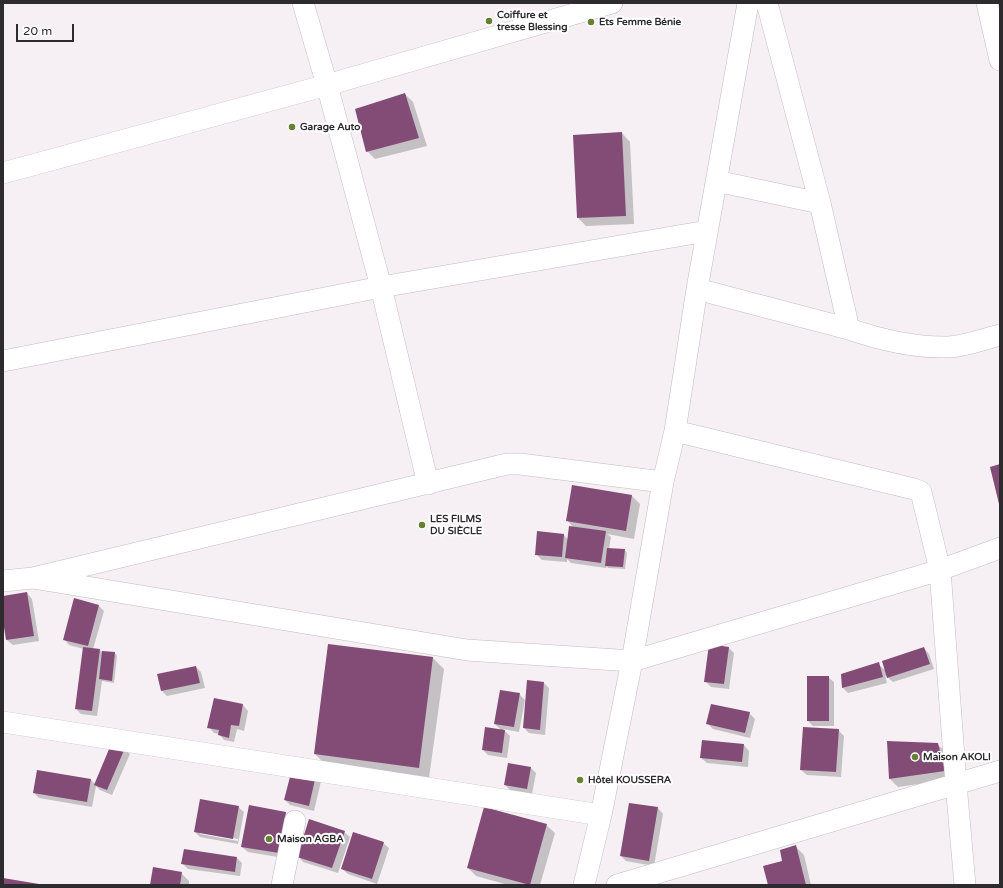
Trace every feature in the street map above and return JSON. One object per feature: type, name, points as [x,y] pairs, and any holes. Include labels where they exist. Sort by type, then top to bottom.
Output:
[{"type":"street","points":[[303,3],[327,85],[381,287],[428,484]]},
{"type":"street","points":[[3,173],[327,85],[612,3]]},
{"type":"street","points":[[584,885],[601,815],[632,661],[663,482],[675,431],[697,289],[748,3]]},
{"type":"street","points":[[767,3],[820,203],[849,330]]},
{"type":"street","points":[[986,3],[1000,60]]},
{"type":"street","points":[[716,181],[820,203]]},
{"type":"street","points":[[3,361],[381,287],[707,231]]},
{"type":"street","points":[[697,289],[878,339],[917,346],[950,347],[1000,335]]},
{"type":"street","points":[[675,431],[914,489],[921,492],[940,570],[965,885]]},
{"type":"street","points":[[3,581],[33,578],[507,464],[520,464],[663,482]]},
{"type":"street","points":[[33,578],[467,650],[632,661],[940,570],[1000,548]]},
{"type":"street","points":[[3,722],[601,815]]},
{"type":"street","points":[[617,885],[1000,771]]},
{"type":"street","points":[[282,885],[295,821]]},
{"type":"building","points":[[405,93],[419,138],[366,152],[355,109]]},
{"type":"building","points":[[622,132],[626,216],[577,218],[573,135]]},
{"type":"building","points":[[1000,464],[1000,504],[999,504],[990,467]]},
{"type":"building","points":[[572,485],[632,495],[626,531],[566,521]]},
{"type":"building","points":[[569,526],[606,531],[601,563],[565,558]]},
{"type":"building","points":[[537,531],[564,534],[562,557],[535,555]]},
{"type":"building","points":[[607,548],[625,549],[623,567],[605,566]]},
{"type":"building","points":[[27,592],[34,636],[6,640],[3,621],[3,596]]},
{"type":"building","points":[[74,598],[99,605],[88,646],[63,640]]},
{"type":"building","points":[[328,644],[433,657],[419,768],[314,754]]},
{"type":"building","points":[[709,644],[729,647],[724,684],[704,682]]},
{"type":"building","points":[[83,647],[100,649],[92,711],[75,709]]},
{"type":"building","points":[[924,647],[930,664],[887,678],[882,661]]},
{"type":"building","points":[[102,651],[115,652],[112,681],[99,679]]},
{"type":"building","points":[[879,662],[883,677],[842,688],[841,674]]},
{"type":"building","points":[[196,666],[200,683],[161,691],[157,674]]},
{"type":"building","points":[[807,676],[829,676],[829,721],[807,721]]},
{"type":"building","points":[[527,680],[544,682],[540,730],[523,728]]},
{"type":"building","points":[[500,690],[520,693],[514,727],[494,724]]},
{"type":"building","points":[[214,698],[243,704],[239,726],[231,725],[229,738],[218,735],[219,730],[207,728]]},
{"type":"building","points":[[711,704],[750,712],[745,733],[706,724]]},
{"type":"building","points":[[485,727],[505,730],[502,753],[482,750]]},
{"type":"building","points":[[803,727],[839,729],[836,772],[800,770]]},
{"type":"building","points":[[702,740],[744,744],[742,762],[700,758]]},
{"type":"building","name":"Maison AKOLI","points":[[887,741],[938,743],[945,771],[889,779]]},
{"type":"building","points":[[112,742],[125,748],[107,790],[94,785]]},
{"type":"building","points":[[508,763],[531,767],[527,789],[504,785]]},
{"type":"building","points":[[292,769],[316,775],[309,806],[284,800]]},
{"type":"building","points":[[37,770],[91,779],[87,802],[33,793]]},
{"type":"building","points":[[200,799],[239,806],[233,839],[194,832]]},
{"type":"building","points":[[629,803],[658,807],[649,861],[620,856]]},
{"type":"building","points":[[249,805],[286,812],[279,853],[241,847]]},
{"type":"building","points":[[484,807],[547,824],[530,885],[467,868]]},
{"type":"building","points":[[309,819],[345,831],[332,868],[297,857]]},
{"type":"building","points":[[353,832],[384,842],[372,879],[341,869]]},
{"type":"building","points":[[796,845],[806,885],[768,885],[763,866],[782,861],[780,850]]},
{"type":"building","points":[[184,849],[237,857],[235,872],[181,864]]},
{"type":"building","points":[[153,867],[182,872],[180,885],[150,885]]},
{"type":"building","points":[[3,878],[39,884],[39,885],[3,885]]},
{"type":"place","name":"Coiffure et tresse Blessing","points":[[489,21]]},
{"type":"place","name":"Ets Femme Bénie","points":[[591,22]]},
{"type":"place","name":"Garage Auto","points":[[292,127]]},
{"type":"place","name":"LES FILMS DU SIÈCLE","points":[[422,525]]},
{"type":"place","name":"Maison AKOLI","points":[[915,757]]},
{"type":"place","name":"Hôtel KOUSSERA","points":[[580,780]]},
{"type":"place","name":"Maison AGBA","points":[[269,839]]}]
